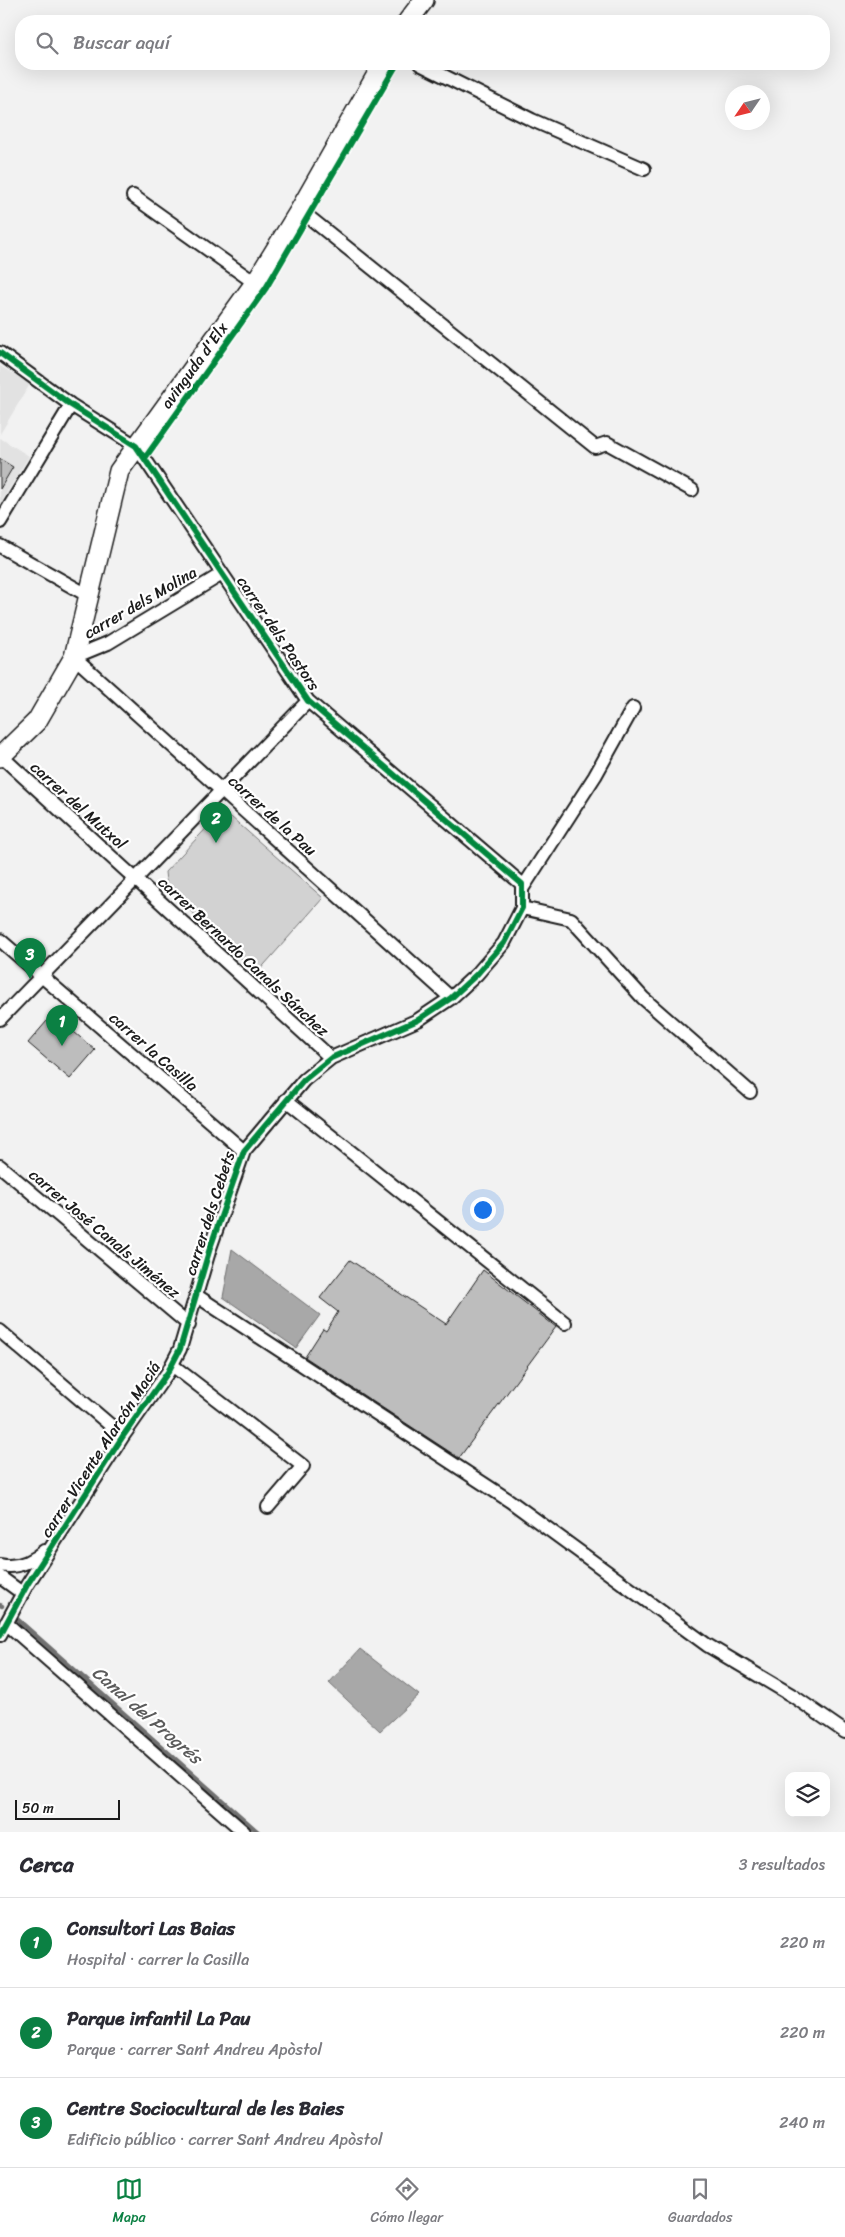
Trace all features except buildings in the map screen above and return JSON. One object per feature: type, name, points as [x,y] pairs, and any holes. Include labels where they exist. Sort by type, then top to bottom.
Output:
[{"type":"main road","points":[[413,15],[424,0]]},
{"type":"main road","name":"avinguda d'Elx","points":[[0,756],[37,722],[74,657],[119,471],[255,283],[300,210],[380,70]]},
{"type":"street","points":[[432,70],[532,120],[644,169]]},
{"type":"street","points":[[133,196],[255,283]]},
{"type":"street","points":[[300,210],[595,447],[607,443],[692,490]]},
{"type":"street","points":[[0,353],[71,405],[136,446]]},
{"type":"street","points":[[0,522],[71,405]]},
{"type":"street","name":"carrer dels Pastors","points":[[136,446],[308,701],[522,887]]},
{"type":"street","points":[[0,546],[89,596]]},
{"type":"street","name":"carrer dels Molina","points":[[74,657],[108,642],[222,574]]},
{"type":"street","name":"carrer de la Pau","points":[[74,657],[451,998]]},
{"type":"street","points":[[0,1019],[308,701]]},
{"type":"street","points":[[522,887],[595,776],[634,708]]},
{"type":"street","name":"carrer del Mutxol","points":[[0,756],[136,879]]},
{"type":"street","name":"carrer Bernardo Canals Sánchez","points":[[136,879],[330,1058]]},
{"type":"street","name":"carrer dels Cebets","points":[[189,1325],[210,1248],[244,1151],[304,1080],[330,1058],[418,1020],[451,998],[478,974],[504,943],[522,908],[522,887]]},
{"type":"street","points":[[522,908],[571,919],[643,998],[750,1092]]},
{"type":"street","name":"carrer la Casilla","points":[[0,940],[244,1151]]},
{"type":"street","points":[[286,1100],[565,1323]]},
{"type":"street","name":"carrer José Canals Jiménez","points":[[0,1166],[189,1325]]},
{"type":"street","points":[[197,1296],[510,1501],[707,1645],[793,1696],[845,1732]]},
{"type":"street","name":"carrer Vicente Alarcón Maciá","points":[[0,1635],[24,1589],[52,1545],[172,1365],[189,1325]]},
{"type":"street","points":[[0,1330],[123,1436]]},
{"type":"street","points":[[172,1365],[303,1466],[268,1507]]},
{"type":"street","points":[[0,1565],[11,1568],[33,1560],[52,1545]]},
{"type":"street","points":[[0,1577],[24,1589]]},
{"type":"street","points":[[6,1623],[244,1832]]},
{"type":"shaded area","points":[[0,366],[30,384],[0,434]]},
{"type":"shaded area","points":[[0,438],[29,456],[0,504]]},
{"type":"shaded area","points":[[224,816],[231,817],[323,898],[257,973],[167,889],[165,872],[215,819]]},
{"type":"shaded area","points":[[232,1249],[320,1315],[296,1348],[223,1297]]},
{"type":"shaded area","points":[[360,1649],[419,1695],[380,1731],[329,1683]]},
{"type":"waterway","name":"Canal del Progrés","points":[[17,1619],[258,1832]]},
{"type":"cycle path","points":[[145,458],[266,288],[393,70]]},
{"type":"cycle path","points":[[0,353],[71,405],[136,446],[308,701],[522,884],[522,908],[504,943],[477,974],[451,998],[418,1020],[331,1058],[304,1080],[244,1151],[210,1248],[180,1349],[168,1372],[123,1436],[27,1585],[0,1635]]},
{"type":"place","name":"Parque infantil La Pau","points":[[216,843]]},
{"type":"place","name":"Centre Sociocultural de les Baies","points":[[30,979]]},
{"type":"place","name":"Consultori Las Baias","points":[[62,1046]]}]
